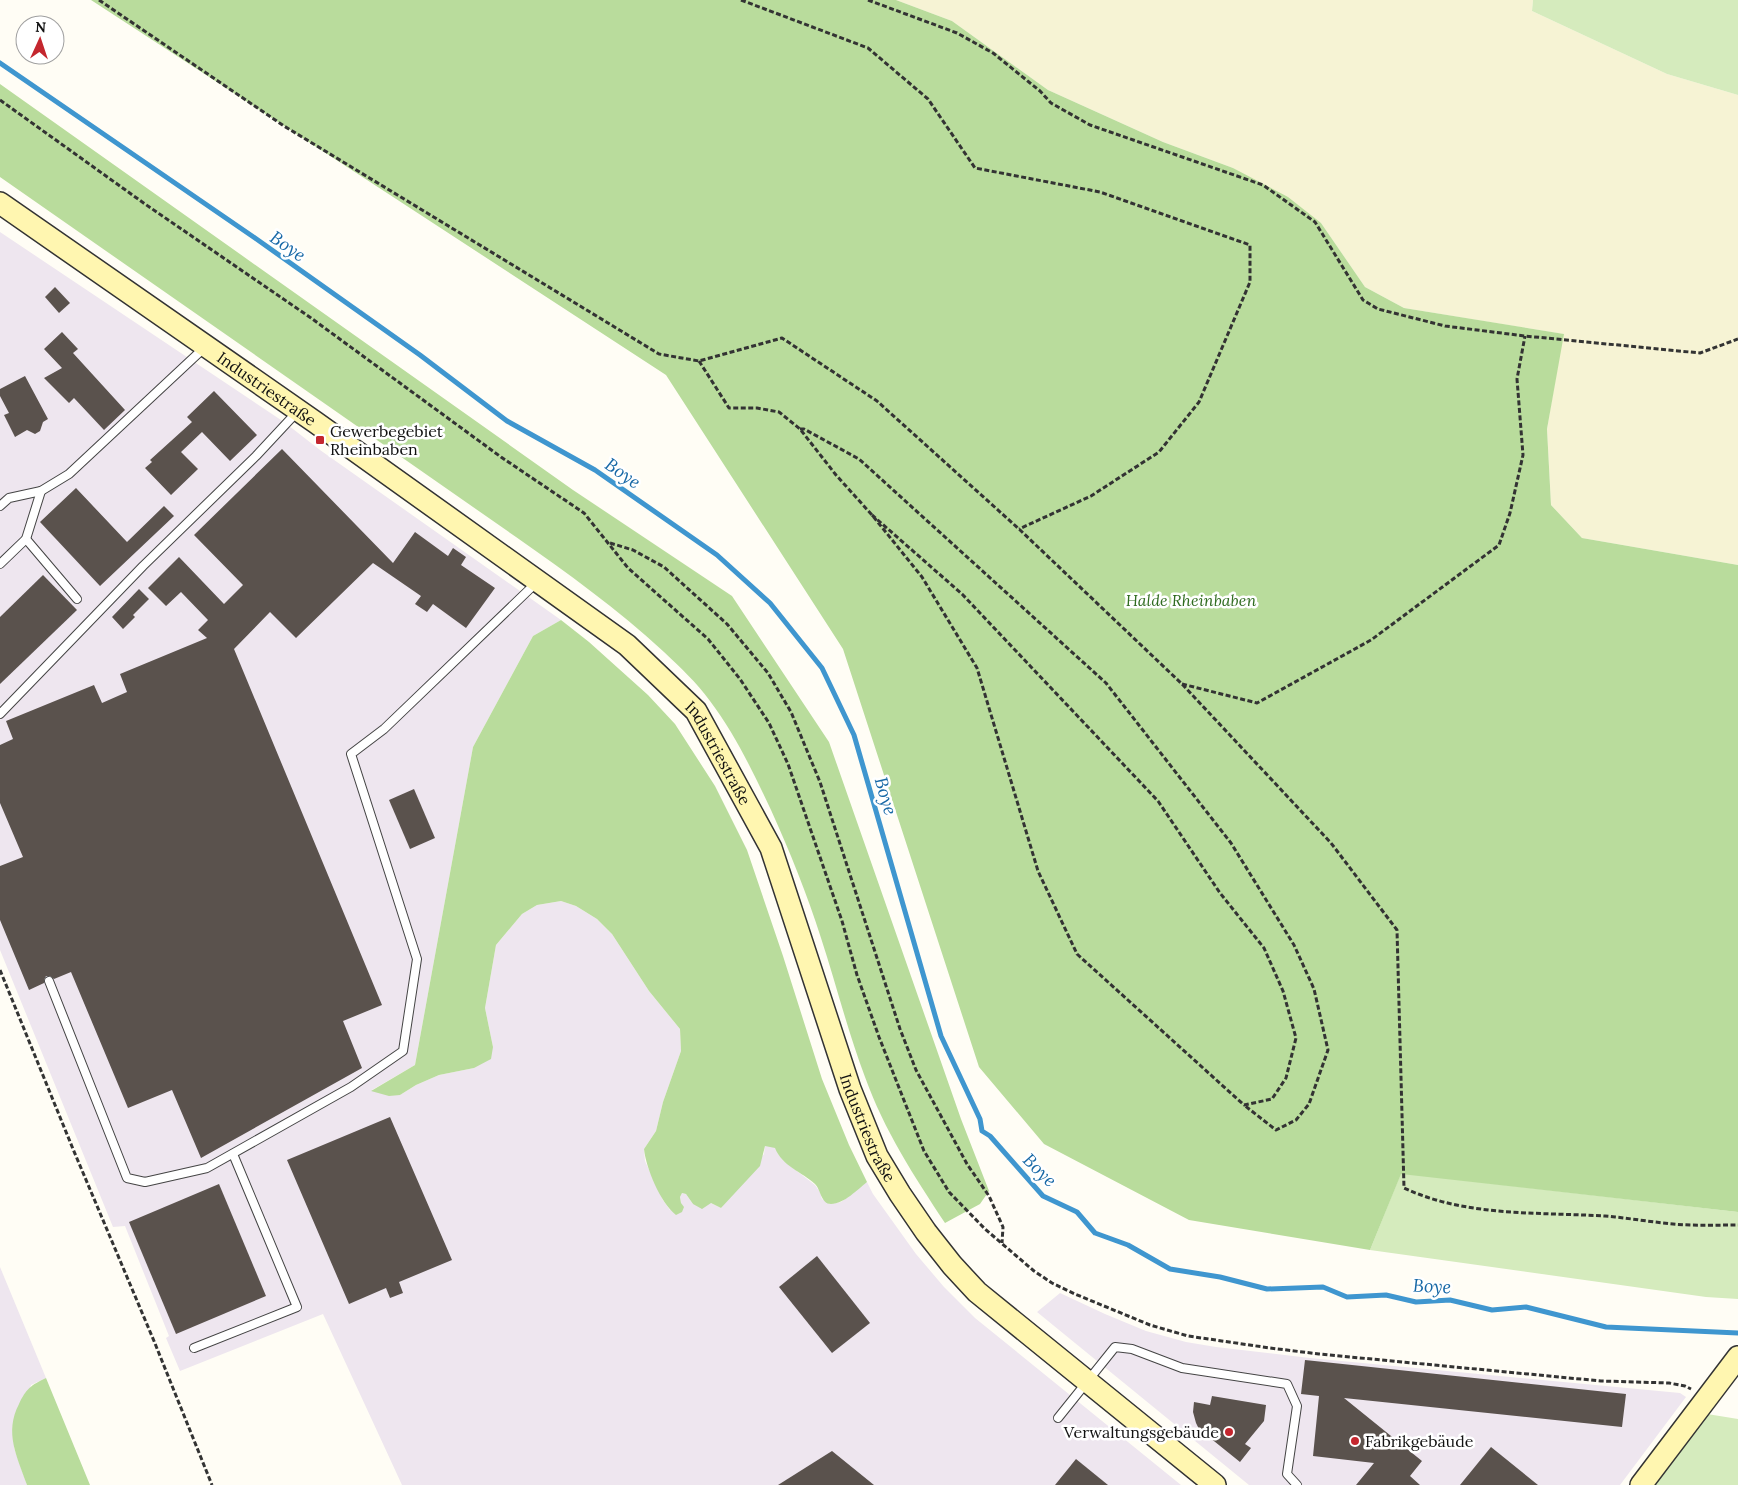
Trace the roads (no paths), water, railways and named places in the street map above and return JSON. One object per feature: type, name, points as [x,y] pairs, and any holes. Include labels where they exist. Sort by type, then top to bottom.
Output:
[{"type":"street","name":"Industriestraße","points":[[0,203],[298,410],[627,645],[696,711],[771,848],[850,1089],[877,1156],[900,1194],[926,1232],[952,1265],[971,1285],[1215,1485]]},
{"type":"street","points":[[1641,1485],[1736,1363]]},
{"type":"lane","points":[[0,506],[9,498],[41,491],[69,474],[206,346]]},
{"type":"lane","points":[[0,714],[143,566],[256,456],[298,410]]},
{"type":"lane","points":[[0,564],[26,539],[41,491]]},
{"type":"lane","points":[[26,539],[77,599]]},
{"type":"lane","points":[[49,981],[127,1178],[145,1182],[207,1168],[351,1087],[404,1051],[417,959],[351,754],[384,729],[538,581]]},
{"type":"lane","points":[[194,1348],[298,1307],[233,1154]]},
{"type":"lane","points":[[1058,1418],[1115,1347],[1132,1349],[1182,1368],[1287,1384],[1298,1406],[1287,1474],[1296,1485]]},
{"type":"waterway","name":"Boye","points":[[0,63],[255,238],[420,355],[507,421],[595,470],[717,555],[770,603],[822,668],[854,735],[941,1036],[980,1119],[982,1131],[990,1136],[1043,1196],[1077,1212],[1095,1233],[1128,1245],[1170,1269],[1220,1277],[1267,1289],[1323,1287],[1347,1297],[1386,1295],[1416,1302],[1450,1300],[1492,1310],[1526,1307],[1606,1327],[1738,1333]]},
{"type":"place","name":"Gewerbegebiet Rheinbaben","points":[[320,440]]},
{"type":"place","name":"Verwaltungsgebäude","points":[[1229,1432]]},
{"type":"place","name":"Fabrikgebäude","points":[[1355,1441]]},
{"type":"park label","name":"Halde Rheinbaben","points":[[1191,600]]}]
